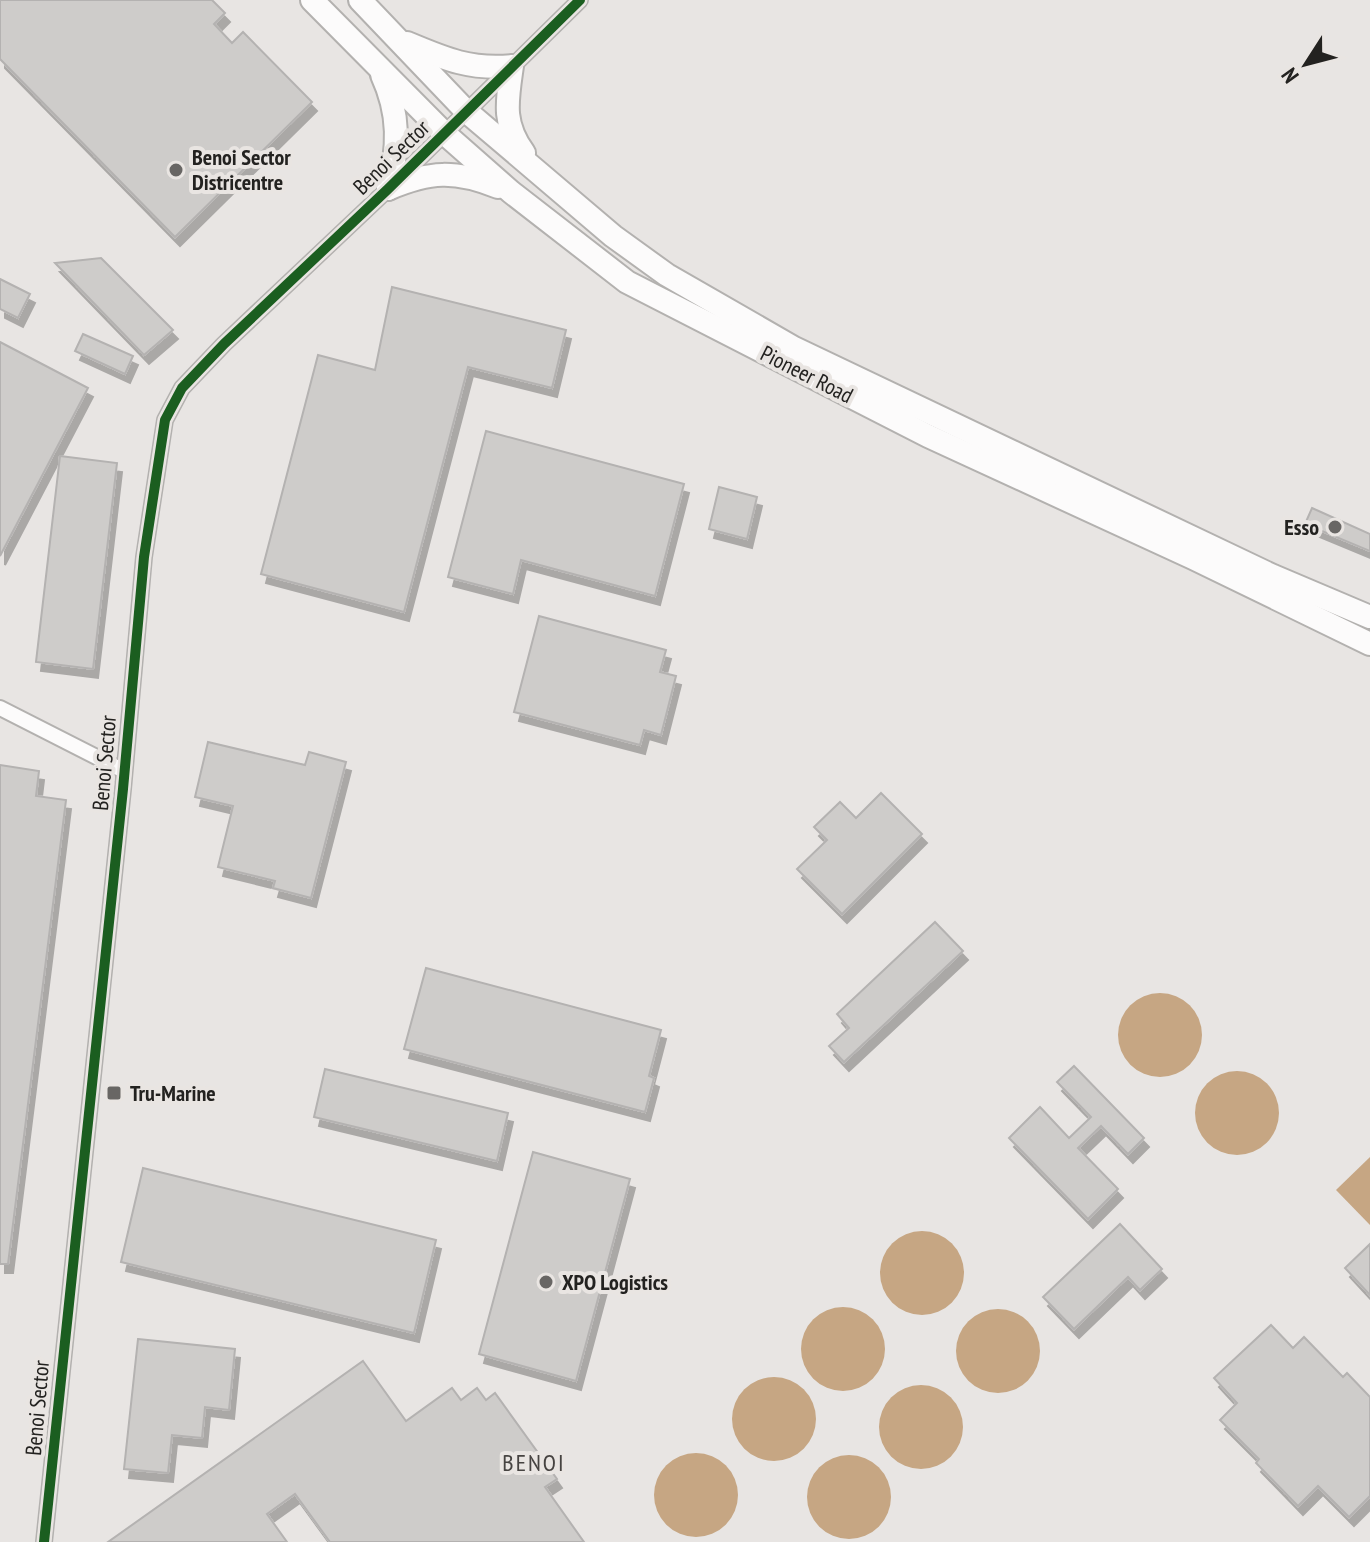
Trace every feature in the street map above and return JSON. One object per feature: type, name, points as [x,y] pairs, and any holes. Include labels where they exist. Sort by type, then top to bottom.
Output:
[{"type":"main road","name":"Pioneer Road","points":[[312,0],[444,133],[511,192],[627,282],[928,436],[1193,558],[1370,644]]},
{"type":"main road","name":"Pioneer Road","points":[[360,0],[466,111],[613,236],[667,275],[794,348],[1273,576],[1370,617]]},
{"type":"main road","points":[[398,40],[459,64],[478,68],[512,66],[507,120],[514,139],[546,179]]},
{"type":"main road","points":[[377,63],[396,114],[398,141],[388,189]]},
{"type":"main road","points":[[388,189],[420,176],[455,174],[477,178],[511,192]]},
{"type":"street","name":"Benoi Sector","points":[[44,1542],[144,557],[160,440],[171,405],[182,388],[224,344],[388,189],[580,0]]},
{"type":"street","points":[[0,708],[124,771]]},
{"type":"shaded area","points":[[1160,993],[1176,996],[1190,1005],[1199,1019],[1202,1035],[1199,1051],[1190,1065],[1176,1074],[1160,1077],[1144,1074],[1130,1065],[1121,1051],[1118,1035],[1121,1019],[1130,1005],[1144,996]]},
{"type":"shaded area","points":[[1237,1071],[1253,1074],[1267,1083],[1276,1097],[1279,1113],[1276,1129],[1267,1143],[1253,1152],[1237,1155],[1221,1152],[1207,1143],[1198,1129],[1195,1113],[1198,1097],[1207,1083],[1221,1074]]},
{"type":"shaded area","points":[[1370,1157],[1370,1225],[1336,1190]]},
{"type":"shaded area","points":[[922,1231],[938,1234],[952,1243],[961,1257],[964,1273],[961,1289],[952,1303],[938,1312],[922,1315],[906,1312],[892,1303],[883,1289],[880,1273],[883,1257],[892,1243],[906,1234]]},
{"type":"shaded area","points":[[843,1307],[859,1310],[873,1319],[882,1333],[885,1349],[882,1365],[873,1379],[859,1388],[843,1391],[827,1388],[813,1379],[804,1365],[801,1349],[804,1333],[813,1319],[827,1310]]},
{"type":"shaded area","points":[[998,1309],[1014,1312],[1028,1321],[1037,1335],[1040,1351],[1037,1367],[1028,1381],[1014,1390],[998,1393],[982,1390],[968,1381],[959,1367],[956,1351],[959,1335],[968,1321],[982,1312]]},
{"type":"shaded area","points":[[774,1377],[790,1380],[804,1389],[813,1403],[816,1419],[813,1435],[804,1449],[790,1458],[774,1461],[758,1458],[744,1449],[735,1435],[732,1419],[735,1403],[744,1389],[758,1380]]},
{"type":"shaded area","points":[[921,1385],[937,1388],[951,1397],[960,1411],[963,1427],[960,1443],[951,1457],[937,1466],[921,1469],[905,1466],[891,1457],[882,1443],[879,1427],[882,1411],[891,1397],[905,1388]]},
{"type":"shaded area","points":[[696,1453],[712,1456],[726,1465],[735,1479],[738,1495],[735,1511],[726,1525],[712,1534],[696,1537],[680,1534],[666,1525],[657,1511],[654,1495],[657,1479],[666,1465],[680,1456]]},
{"type":"shaded area","points":[[849,1455],[865,1458],[879,1467],[888,1481],[891,1497],[888,1513],[879,1527],[865,1536],[849,1539],[833,1536],[819,1527],[810,1513],[807,1497],[810,1481],[819,1467],[833,1458]]},
{"type":"building","name":"Benoi Sector Districentre","points":[[0,0],[212,0],[225,13],[214,24],[232,43],[243,32],[312,102],[175,237],[0,59]]},
{"type":"building","points":[[101,258],[173,330],[144,355],[55,263]]},
{"type":"building","points":[[0,279],[30,294],[18,318],[0,309]]},
{"type":"building","points":[[392,287],[566,330],[552,388],[468,367],[404,612],[261,574],[318,355],[375,370]]},
{"type":"building","points":[[83,334],[133,356],[125,374],[75,351]]},
{"type":"building","points":[[0,342],[88,388],[0,556]]},
{"type":"building","points":[[486,431],[684,484],[655,596],[521,560],[513,594],[448,577]]},
{"type":"building","points":[[60,456],[117,463],[93,669],[36,662]]},
{"type":"building","points":[[719,487],[757,497],[747,539],[709,529]]},
{"type":"building","name":"Esso","points":[[1312,508],[1370,534],[1370,551],[1305,524]]},
{"type":"building","points":[[539,616],[666,650],[660,672],[676,676],[661,735],[644,730],[640,745],[514,712]]},
{"type":"building","points":[[208,742],[305,765],[309,752],[346,762],[311,898],[273,888],[275,881],[218,867],[233,806],[195,797]]},
{"type":"building","points":[[0,765],[39,771],[36,796],[66,800],[8,1264],[0,1264]]},
{"type":"building","points":[[881,793],[922,834],[842,914],[797,869],[827,840],[814,827],[840,802],[856,818]]},
{"type":"building","points":[[935,922],[963,951],[844,1062],[829,1046],[849,1028],[837,1014]]},
{"type":"building","points":[[426,968],[661,1030],[649,1076],[654,1078],[645,1112],[404,1049]]},
{"type":"building","points":[[1074,1066],[1144,1138],[1128,1154],[1101,1126],[1078,1148],[1118,1189],[1088,1219],[1009,1138],[1040,1107],[1069,1138],[1091,1117],[1057,1082]]},
{"type":"building","points":[[325,1069],[508,1113],[497,1161],[314,1117]]},
{"type":"building","points":[[533,1152],[630,1179],[576,1381],[479,1354]]},
{"type":"building","points":[[143,1168],[436,1240],[414,1333],[121,1262]]},
{"type":"building","points":[[1120,1224],[1162,1269],[1140,1290],[1128,1277],[1074,1329],[1043,1297]]},
{"type":"building","points":[[1370,1244],[1370,1295],[1345,1268]]},
{"type":"building","points":[[1271,1325],[1293,1348],[1304,1337],[1343,1377],[1347,1373],[1370,1397],[1370,1496],[1349,1517],[1318,1486],[1298,1506],[1256,1463],[1259,1459],[1220,1420],[1237,1403],[1214,1378]]},
{"type":"building","points":[[138,1339],[235,1349],[229,1410],[205,1407],[202,1438],[172,1435],[168,1473],[124,1469]]},
{"type":"building","points":[[363,1361],[406,1421],[452,1388],[461,1400],[477,1388],[486,1400],[495,1393],[557,1479],[545,1487],[584,1542],[330,1542],[295,1494],[267,1514],[287,1542],[108,1542]]},
{"type":"cycle path","points":[[44,1542],[123,789],[144,557],[165,420],[182,388],[224,344],[388,189],[580,0]]},
{"type":"place","name":"Benoi Sector Districentre","points":[[176,170]]},
{"type":"place","name":"Esso","points":[[1335,527]]},
{"type":"place","name":"Tru-Marine","points":[[114,1093]]},
{"type":"place","name":"XPO Logistics","points":[[546,1282]]},
{"type":"district","name":"BENOI","points":[[534,1463]]}]
